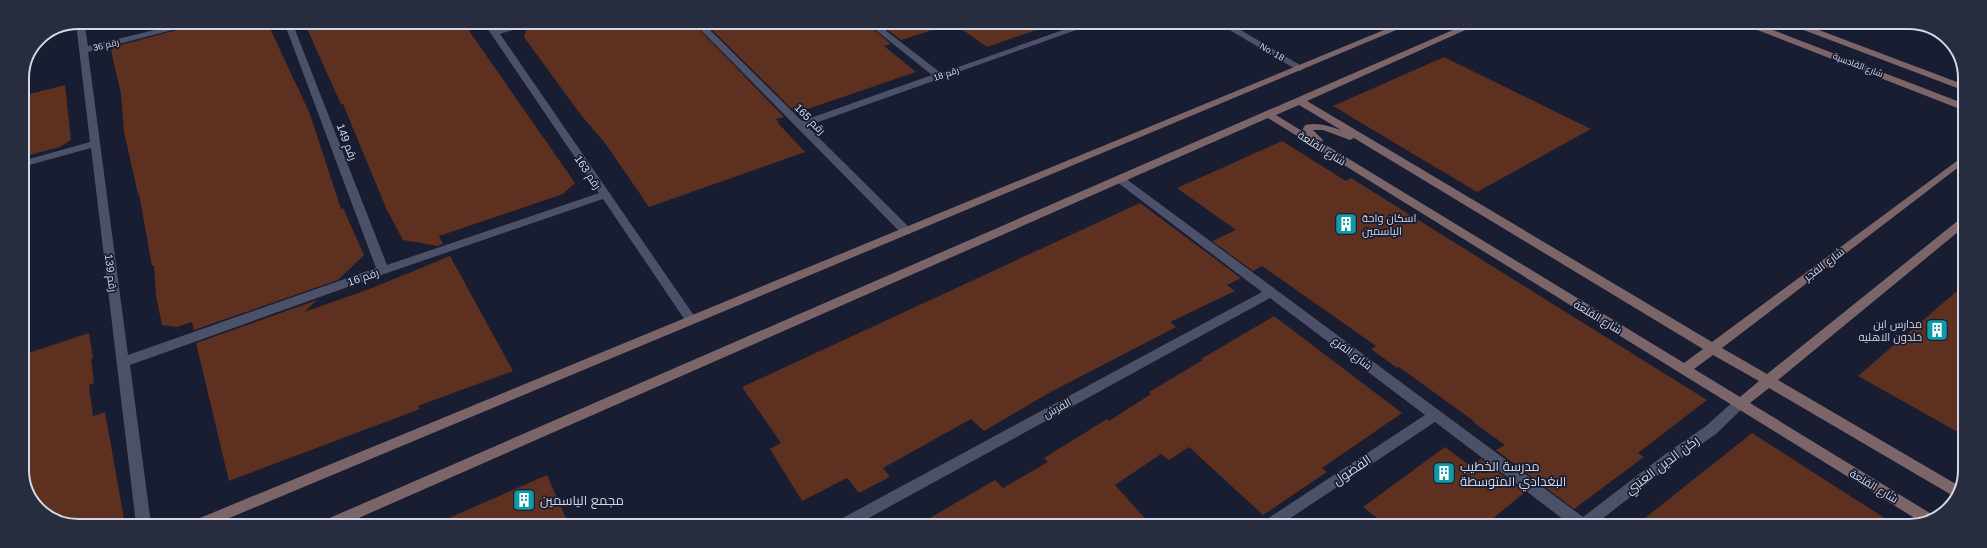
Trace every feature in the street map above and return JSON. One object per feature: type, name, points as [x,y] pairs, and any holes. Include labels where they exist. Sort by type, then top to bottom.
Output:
[{"type":"street","name":"رقم 139","points":[[81,29],[141,519]]},
{"type":"street","name":"رقم 36","points":[[84,50],[170,29]]},
{"type":"street","name":"رقم 149","points":[[291,29],[383,270]]},
{"type":"street","name":"رقم 163","points":[[491,29],[604,196],[691,320]]},
{"type":"street","points":[[494,33],[509,29]]},
{"type":"street","name":"رقم 165","points":[[704,29],[906,231]]},
{"type":"street","points":[[879,29],[939,76]]},
{"type":"street","name":"رقم 18","points":[[799,125],[1075,29]]},
{"type":"street","name":"No. 18","points":[[1232,29],[1300,68]]},
{"type":"street","points":[[212,519],[1395,29]]},
{"type":"street","points":[[341,519],[1121,180],[1463,29]]},
{"type":"street","name":"شارع القادسية","points":[[1763,29],[1958,105]]},
{"type":"street","name":"شارع القادسية","points":[[1809,29],[1958,87]]},
{"type":"street","points":[[1912,86],[1958,102]]},
{"type":"street","points":[[1300,101],[1359,138],[1712,348],[1954,490]]},
{"type":"street","name":"شارع القلعة","points":[[1268,114],[1924,516]]},
{"type":"street","points":[[1328,151],[1307,130],[1309,126],[1324,127],[1343,136],[1359,138]]},
{"type":"street","points":[[29,162],[95,144]]},
{"type":"street","name":"شارع الفجر","points":[[1684,370],[1958,163]]},
{"type":"street","name":"شارع الفرع","points":[[1121,180],[1576,519]]},
{"type":"street","name":"رقم 16","points":[[123,362],[383,270],[604,196]]},
{"type":"street","points":[[1740,404],[1958,226]]},
{"type":"street","name":"الفرش","points":[[853,519],[1271,292]]},
{"type":"street","name":"ركن الدين العتبي","points":[[1592,519],[1669,459],[1711,430],[1740,404]]},
{"type":"street","name":"الفضول","points":[[1278,519],[1435,414]]},
{"type":"building","points":[[181,29],[270,29],[310,114],[341,209],[343,208],[364,255],[338,280],[194,330],[192,322],[177,327],[162,325],[156,296],[154,265],[152,266],[139,194],[124,132],[121,94],[111,50],[117,46]]},
{"type":"building","points":[[307,29],[468,29],[575,183],[563,194],[439,236],[443,244],[438,246],[403,240],[386,208],[343,104],[341,104]]},
{"type":"building","points":[[526,29],[699,29],[784,117],[776,119],[779,122],[777,122],[805,152],[649,207],[605,143],[581,115],[524,37]]},
{"type":"building","points":[[711,29],[873,29],[891,44],[884,46],[916,72],[796,113]]},
{"type":"building","points":[[886,29],[936,29],[901,40]]},
{"type":"building","points":[[962,29],[1039,29],[987,47]]},
{"type":"building","points":[[1444,57],[1591,129],[1477,192],[1333,106]]},
{"type":"building","points":[[65,85],[71,140],[60,147],[29,155],[29,94]]},
{"type":"building","points":[[1282,141],[1346,181],[1351,178],[1707,400],[1638,453],[1644,457],[1574,509],[1496,450],[1505,445],[1399,367],[1397,368],[1371,349],[1376,346],[1262,266],[1253,271],[1212,241],[1236,230],[1177,188]]},
{"type":"building","points":[[1140,203],[1241,278],[1227,285],[1235,291],[1170,322],[1176,327],[1047,394],[984,431],[971,419],[883,468],[890,477],[859,493],[847,478],[802,501],[770,449],[781,443],[742,387]]},
{"type":"building","points":[[450,256],[513,371],[418,406],[420,409],[229,481],[196,343],[317,300],[304,312],[372,288]]},
{"type":"building","name":"مدارس ابن خلدون الاهليه","points":[[1958,290],[1958,432],[1858,376]]},
{"type":"building","points":[[1274,316],[1402,413],[1322,468],[1327,472],[1263,515],[1189,447],[1169,460],[1161,454],[1115,485],[1146,519],[928,519],[995,480],[1003,488],[1048,462],[1044,458],[1107,419],[1109,421],[1151,394],[1149,392],[1203,360],[1201,359]]},
{"type":"building","points":[[89,333],[93,358],[91,359],[94,383],[89,385],[93,416],[105,412],[124,519],[72,519],[65,517],[51,511],[46,507],[33,489],[29,473],[29,353]]},
{"type":"building","points":[[1752,433],[1886,519],[1644,519]]},
{"type":"building","name":"مدرسة الخطيب البغدادي المتوسطة","points":[[1445,447],[1470,466],[1481,459],[1525,492],[1492,519],[1378,519],[1363,507]]},
{"type":"building","name":"مجمع الياسمين","points":[[547,475],[566,519],[447,519]]},
{"type":"place","name":"اسكان واحة الياسمين","points":[[1346,224]]},
{"type":"place","name":"مدارس ابن خلدون الاهليه","points":[[1937,330]]},
{"type":"place","name":"مدرسة الخطيب البغدادي المتوسطة","points":[[1444,473]]},
{"type":"place","name":"مجمع الياسمين","points":[[524,500]]}]
